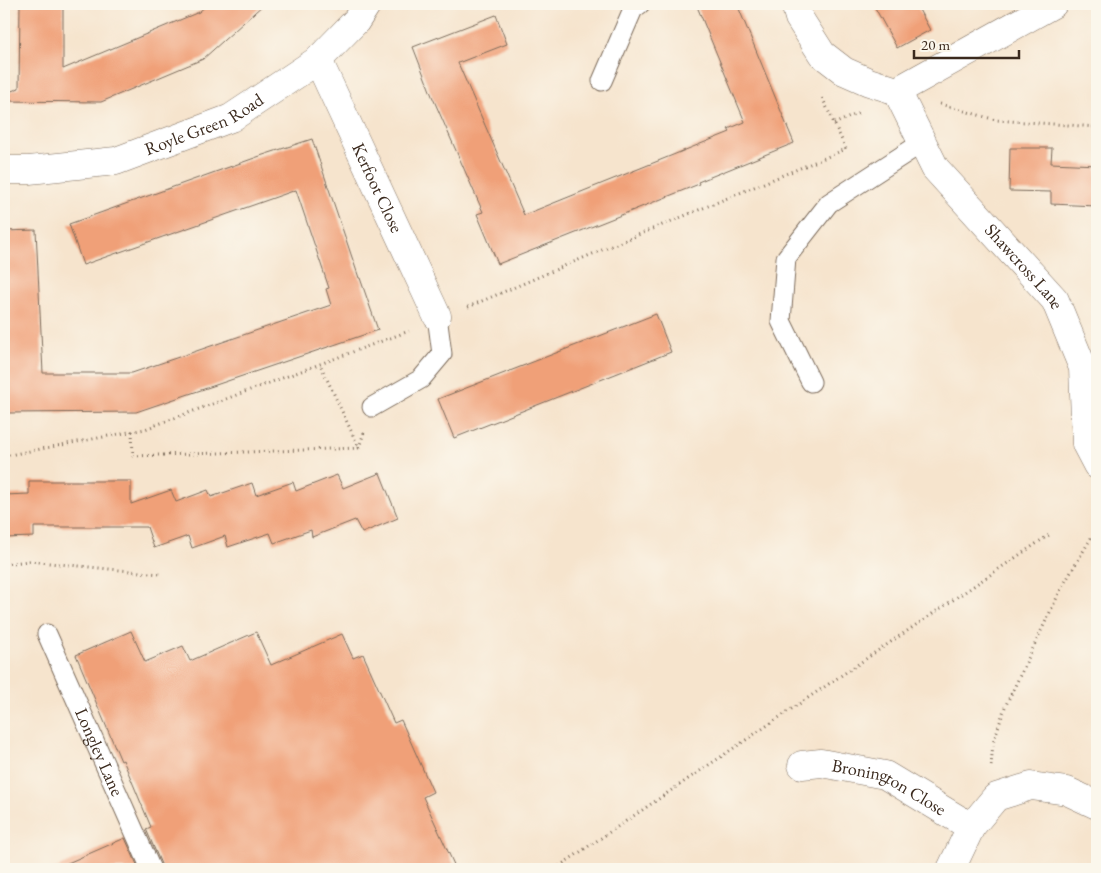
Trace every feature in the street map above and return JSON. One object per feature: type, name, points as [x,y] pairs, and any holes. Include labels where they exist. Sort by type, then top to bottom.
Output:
[{"type":"street","name":"Royle Green Road","points":[[4,170],[29,170],[116,161],[231,118],[318,60],[356,21],[367,4]]},
{"type":"street","points":[[795,4],[800,18],[822,54],[844,71],[897,91],[1053,4]]},
{"type":"street","name":"Kerfoot Close","points":[[318,60],[438,318]]},
{"type":"street","name":"Shawcross Lane","points":[[897,91],[935,168],[1055,300],[1083,368],[1086,444],[1097,465]]},
{"type":"street","name":"Bronington Close","points":[[802,765],[821,763],[885,775],[971,827]]},
{"type":"street","points":[[951,869],[971,827],[996,797],[1031,786],[1067,791],[1097,805]]},
{"type":"lane","points":[[602,82],[633,9],[640,4]]},
{"type":"lane","points":[[811,382],[782,321],[786,258],[829,203],[923,142]]},
{"type":"lane","points":[[372,407],[421,379],[442,354],[438,318]]},
{"type":"lane","name":"Longley Lane","points":[[47,634],[151,869]]},
{"type":"path","points":[[4,456],[146,428],[438,318],[846,149],[809,72],[826,57]]},
{"type":"path","points":[[897,91],[996,120],[1097,127]]},
{"type":"path","points":[[132,431],[133,456],[359,448],[320,364]]},
{"type":"path","points":[[996,797],[990,771],[993,744],[1005,707],[1061,589],[1097,528]]},
{"type":"path","points":[[555,869],[1049,535]]},
{"type":"path","points":[[4,564],[29,561],[160,574]]},
{"type":"building","points":[[20,4],[63,4],[63,69],[199,12],[208,4],[264,4],[203,59],[101,102],[4,101],[4,94],[19,88]]},
{"type":"building","points":[[696,4],[737,4],[794,143],[698,182],[699,184],[498,264],[477,214],[483,212],[432,96],[413,47],[496,15],[507,44],[458,63],[524,215],[730,132],[728,129],[745,122]]},
{"type":"building","points":[[873,4],[916,4],[930,30],[897,48]]},
{"type":"building","points":[[312,139],[378,330],[136,412],[4,413],[4,231],[36,230],[43,373],[132,373],[331,305],[326,289],[329,288],[296,190],[83,265],[69,224]]},
{"type":"building","points":[[1010,148],[1052,148],[1051,163],[1097,165],[1097,206],[1051,204],[1051,192],[1009,191]]},
{"type":"building","points":[[656,314],[671,352],[454,438],[438,399]]},
{"type":"building","points":[[380,473],[398,518],[362,533],[355,520],[312,537],[311,530],[274,543],[270,533],[228,547],[225,536],[192,548],[188,536],[154,548],[147,527],[34,527],[34,537],[4,538],[4,495],[29,494],[29,481],[131,481],[131,504],[171,490],[176,502],[208,490],[211,497],[252,483],[256,495],[293,482],[296,491],[337,475],[343,488]]},
{"type":"building","points":[[131,631],[145,662],[183,646],[190,661],[256,632],[271,665],[342,634],[353,658],[363,654],[394,723],[401,720],[433,792],[423,797],[456,869],[162,869],[146,829],[151,827],[76,655]]},
{"type":"building","points":[[125,838],[139,869],[54,869]]}]
